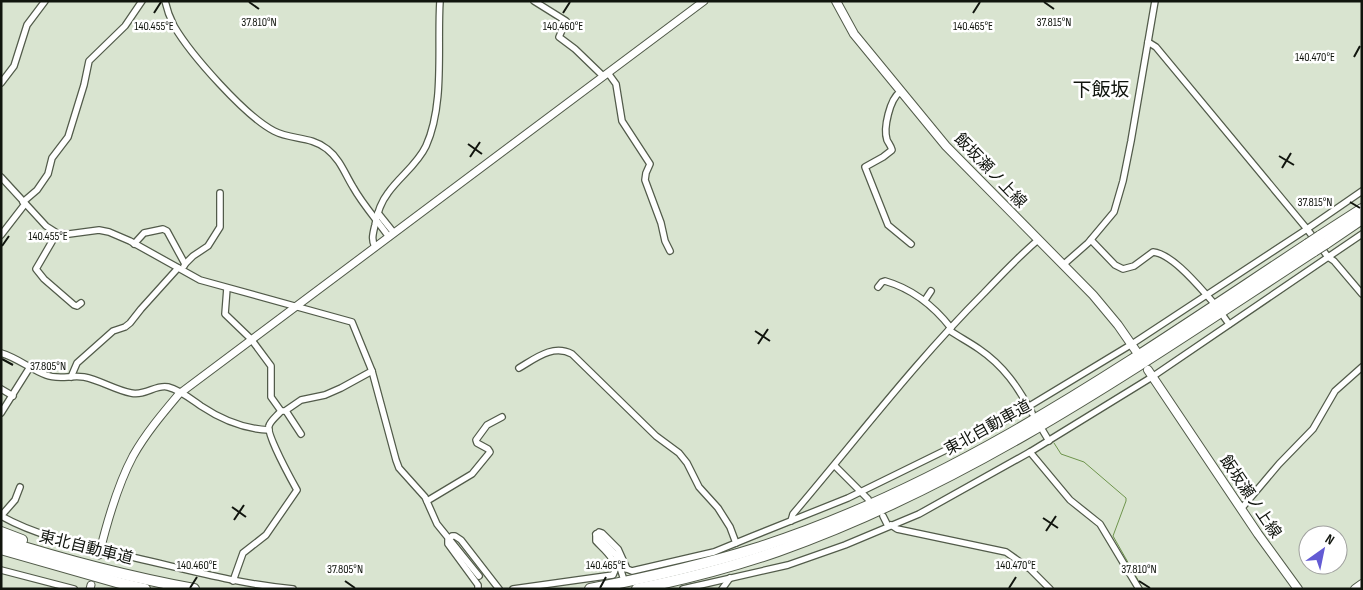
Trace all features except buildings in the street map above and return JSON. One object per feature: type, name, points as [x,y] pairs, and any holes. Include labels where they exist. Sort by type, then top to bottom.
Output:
[{"type":"highway","name":"東北自動車道","points":[[1323,240],[1362,209]]},
{"type":"highway","name":"東北自動車道","points":[[590,589],[659,576],[755,549],[820,525],[905,488],[953,465],[1050,411],[1311,247],[1362,220]]},
{"type":"highway","name":"東北自動車道","points":[[637,589],[705,572],[778,550],[885,507],[937,482],[1008,445],[1081,402],[1311,247]]},
{"type":"highway","points":[[1,532],[123,574]]},
{"type":"highway","name":"東北自動車道","points":[[1,540],[123,574],[194,589]]},
{"type":"highway","name":"東北自動車道","points":[[1,550],[145,589]]},
{"type":"main road","name":"飯坂瀬ノ上線","points":[[836,1],[854,34],[946,146],[1102,305],[1134,348]]},
{"type":"main road","name":"飯坂瀬ノ上線","points":[[1150,373],[1298,589]]},
{"type":"main road","points":[[1355,589],[1362,584]]},
{"type":"street","points":[[1,83],[14,66],[27,26],[45,1]]},
{"type":"street","points":[[1,235],[48,174],[52,158],[68,137],[80,92],[84,85],[89,61],[126,26],[142,1]]},
{"type":"street","points":[[165,1],[169,16],[178,32],[222,86],[269,128],[285,136],[311,140],[329,151],[338,160],[353,188],[391,235]]},
{"type":"street","points":[[375,247],[371,239],[377,216],[386,194],[421,155],[432,128],[440,61],[440,1]]},
{"type":"street","points":[[534,1],[566,21],[559,37],[616,84],[622,121],[650,164],[645,180],[670,250]]},
{"type":"street","points":[[100,552],[119,489],[133,456],[148,433],[181,392],[704,1]]},
{"type":"street","points":[[1063,265],[1091,240],[1111,218],[1116,204],[1131,141],[1155,1]]},
{"type":"street","points":[[1148,42],[1156,47],[1328,257],[1334,261],[1362,294]]},
{"type":"street","points":[[900,92],[896,94],[889,106],[886,135],[892,150],[865,168],[888,225],[911,244]]},
{"type":"street","points":[[1,177],[46,226],[57,233],[70,234],[84,231],[104,231],[182,267],[200,280],[352,322],[372,372],[399,468],[420,492],[437,524],[479,576]]},
{"type":"street","points":[[596,534],[602,533],[618,549],[627,569],[632,571],[714,552],[862,492],[1030,410],[1134,348],[1206,295],[1362,191]]},
{"type":"street","points":[[71,376],[77,363],[113,331],[130,323],[141,309],[193,256],[208,246],[220,227],[220,193]]},
{"type":"street","points":[[134,244],[144,233],[164,229],[167,231],[182,267]]},
{"type":"street","points":[[57,233],[36,269],[74,304],[77,306],[81,303]]},
{"type":"street","points":[[683,589],[788,565],[845,545],[919,514],[1049,441],[1150,373],[1229,324],[1362,234]]},
{"type":"street","points":[[791,521],[793,514],[928,352],[1020,256],[1038,240]]},
{"type":"street","points":[[1091,240],[1115,265],[1124,269],[1134,266],[1152,252],[1158,253],[1180,268],[1213,302]]},
{"type":"street","points":[[878,288],[885,281],[905,288],[925,300],[959,338],[978,348],[999,364],[1013,380],[1030,410]]},
{"type":"street","points":[[227,288],[225,314],[251,339],[271,366],[271,397],[274,404],[284,411],[301,434]]},
{"type":"street","points":[[925,300],[931,291]]},
{"type":"street","points":[[1224,317],[1229,324]]},
{"type":"street","points":[[519,368],[548,352],[560,350],[572,354],[649,429],[679,453],[687,463],[699,487],[718,508],[730,527],[736,543]]},
{"type":"street","points":[[2,356],[50,376],[71,376],[90,379],[131,393],[142,394],[164,386],[181,392],[222,419],[238,425],[269,430]]},
{"type":"street","points":[[1,413],[30,367]]},
{"type":"street","points":[[1241,508],[1313,428],[1336,391],[1362,367]]},
{"type":"street","points":[[233,581],[243,553],[266,535],[298,490],[282,462],[269,430],[271,423],[284,411],[301,400],[325,395],[372,372]]},
{"type":"street","points":[[1,389],[13,396]]},
{"type":"street","points":[[426,501],[472,474],[490,452],[477,443],[476,440],[487,425],[502,417]]},
{"type":"street","points":[[1043,431],[1049,441]]},
{"type":"street","points":[[1030,452],[1070,500],[1100,524],[1139,589]]},
{"type":"street","points":[[834,466],[868,499]]},
{"type":"street","points":[[20,487],[15,500],[1,516],[26,528],[100,552],[233,581],[293,589]]},
{"type":"street","points":[[883,516],[890,525],[897,528],[1006,552],[1030,569],[1050,589]]},
{"type":"street","points":[[596,534],[618,559],[623,577]]},
{"type":"street","points":[[513,589],[613,575],[615,571],[613,562],[596,541],[596,534]]},
{"type":"street","points":[[450,538],[456,536],[461,540],[499,589]]},
{"type":"street","points":[[450,538],[448,544],[478,585],[478,589]]},
{"type":"street","points":[[1,570],[74,589]]},
{"type":"street","points":[[722,589],[730,578]]},
{"type":"waterway","points":[[1054,443],[1061,454],[1084,462],[1126,498],[1113,536],[1139,584]]},
{"type":"district","name":"下飯坂","points":[[1101,90]]}]
